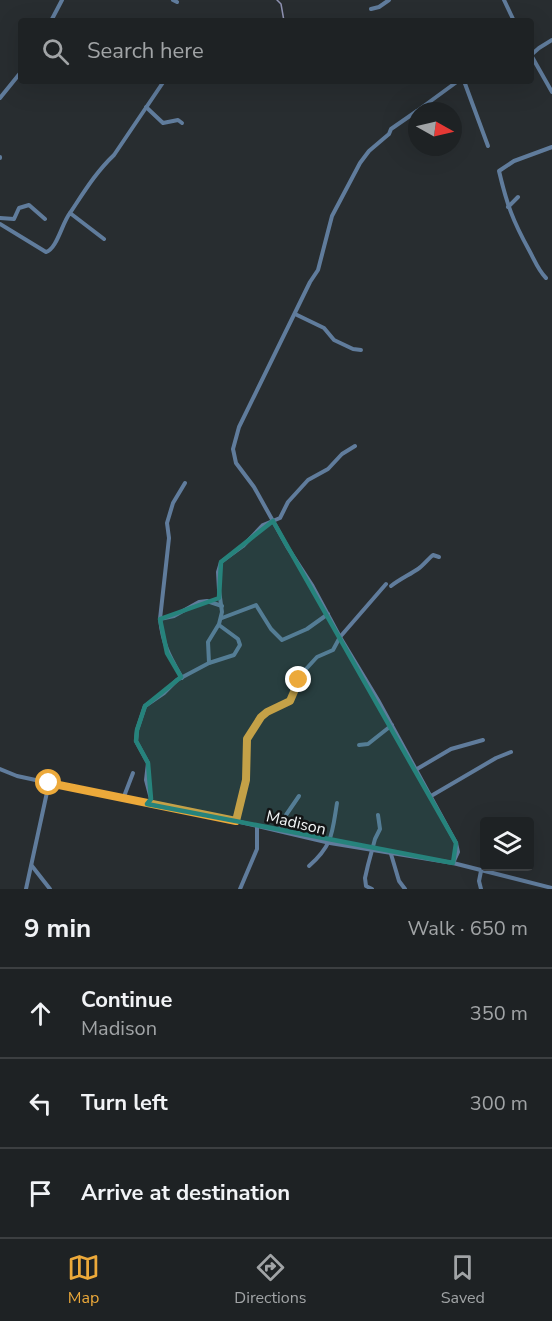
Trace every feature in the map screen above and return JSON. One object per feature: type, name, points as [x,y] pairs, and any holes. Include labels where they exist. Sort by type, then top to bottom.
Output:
[{"type":"street","points":[[53,18],[62,0]]},
{"type":"street","points":[[371,9],[389,0]]},
{"type":"street","points":[[504,0],[513,18]]},
{"type":"street","points":[[534,52],[552,40]]},
{"type":"street","points":[[534,60],[552,92]]},
{"type":"street","points":[[0,98],[18,76]]},
{"type":"street","points":[[0,224],[46,252],[50,252],[61,228],[90,182],[114,155],[162,84]]},
{"type":"street","points":[[429,102],[454,84]]},
{"type":"street","points":[[465,84],[488,146]]},
{"type":"street","points":[[146,107],[163,123],[178,120],[183,123]]},
{"type":"street","points":[[408,117],[391,129],[369,151],[360,163],[332,216],[318,270],[259,384],[239,427],[233,449],[236,463],[254,487],[417,769],[456,843],[458,852],[453,863]]},
{"type":"street","points":[[546,279],[519,234],[508,207],[499,171],[514,161],[552,147]]},
{"type":"street","points":[[508,207],[518,197]]},
{"type":"street","points":[[0,218],[14,219],[19,208],[29,205],[45,219]]},
{"type":"street","points":[[70,213],[104,239]]},
{"type":"street","points":[[295,314],[324,328],[334,340],[353,349],[361,350]]},
{"type":"street","points":[[209,663],[208,642],[221,618],[218,572],[222,562],[243,546],[263,525],[280,518],[288,502],[308,480],[328,469],[342,454],[356,446]]},
{"type":"street","points":[[182,678],[167,653],[160,619],[169,538],[166,523],[173,503],[185,483]]},
{"type":"street","points":[[236,821],[246,780],[247,739],[261,717],[290,701],[306,669],[317,657],[333,650],[340,637],[389,585],[421,568],[433,555],[439,557]]},
{"type":"street","points":[[160,619],[174,616],[207,600],[222,606]]},
{"type":"street","points":[[221,618],[256,605],[271,629],[282,640],[307,628],[328,614]]},
{"type":"street","points":[[147,804],[151,799],[146,780],[148,765],[136,741],[145,706],[182,678],[209,663],[234,655],[240,645],[238,639],[219,624]]},
{"type":"street","points":[[359,746],[368,744],[392,725]]},
{"type":"street","points":[[417,769],[451,749],[483,740]]},
{"type":"street","points":[[431,796],[511,752]]},
{"type":"street","name":"Madison","points":[[0,769],[17,776],[236,821],[330,843],[453,863],[480,870]]},
{"type":"street","points":[[123,799],[133,774]]},
{"type":"street","points":[[26,889],[49,783]]},
{"type":"street","points":[[279,831],[286,815],[299,796]]},
{"type":"street","points":[[309,866],[330,843],[337,803]]},
{"type":"street","points":[[372,889],[366,886],[365,878],[380,829],[378,815]]},
{"type":"street","points":[[240,889],[257,849],[257,826]]},
{"type":"street","points":[[392,854],[399,881],[405,889]]},
{"type":"street","points":[[31,866],[50,889]]},
{"type":"street","points":[[481,871],[479,881],[482,889]]},
{"type":"street","name":"Madison","points":[[485,871],[552,888]]},
{"type":"highlighted area","points":[[273,521],[456,843],[453,863],[147,804],[151,799],[148,763],[136,741],[137,730],[145,706],[181,677],[167,653],[160,619],[219,598],[221,562]]},
{"type":"waterway","points":[[277,0],[281,4],[283,18]]},
{"type":"route","points":[[49,783],[236,821],[246,780],[247,739],[261,717],[290,701],[299,680]]}]
